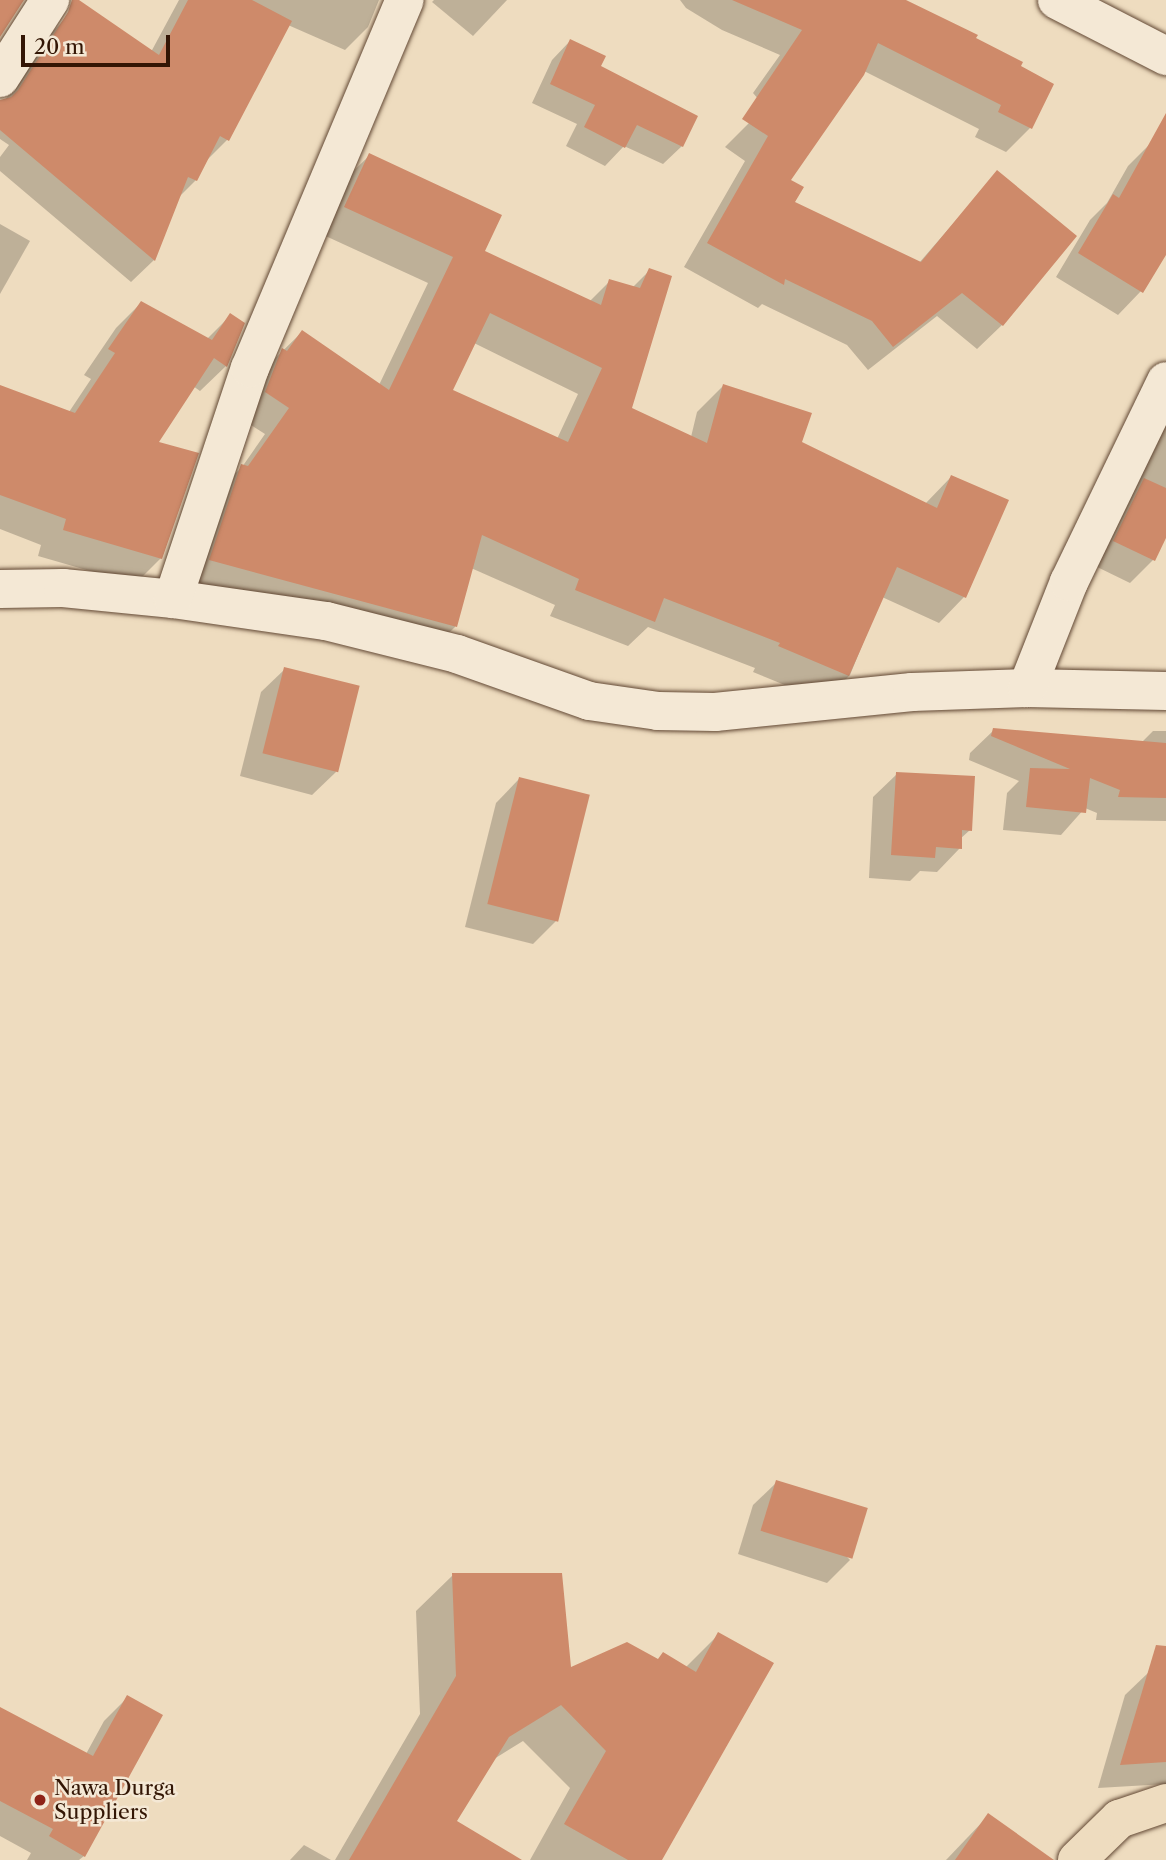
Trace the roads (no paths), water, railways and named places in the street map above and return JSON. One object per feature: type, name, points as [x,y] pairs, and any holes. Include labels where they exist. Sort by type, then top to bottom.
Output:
[{"type":"main road","points":[[1077,1860],[1119,1819],[1166,1803]]},
{"type":"street","points":[[0,78],[50,0]]},
{"type":"street","points":[[173,599],[250,368],[405,0]]},
{"type":"street","points":[[1057,0],[1166,56]]},
{"type":"street","points":[[1027,688],[1069,582],[1166,381]]},
{"type":"street","points":[[0,589],[63,588],[173,599],[326,621],[457,654],[589,701],[658,711],[715,712],[912,692],[1027,688],[1166,691]]},
{"type":"place","name":"Nawa Durga Suppliers","points":[[40,1800]]}]
